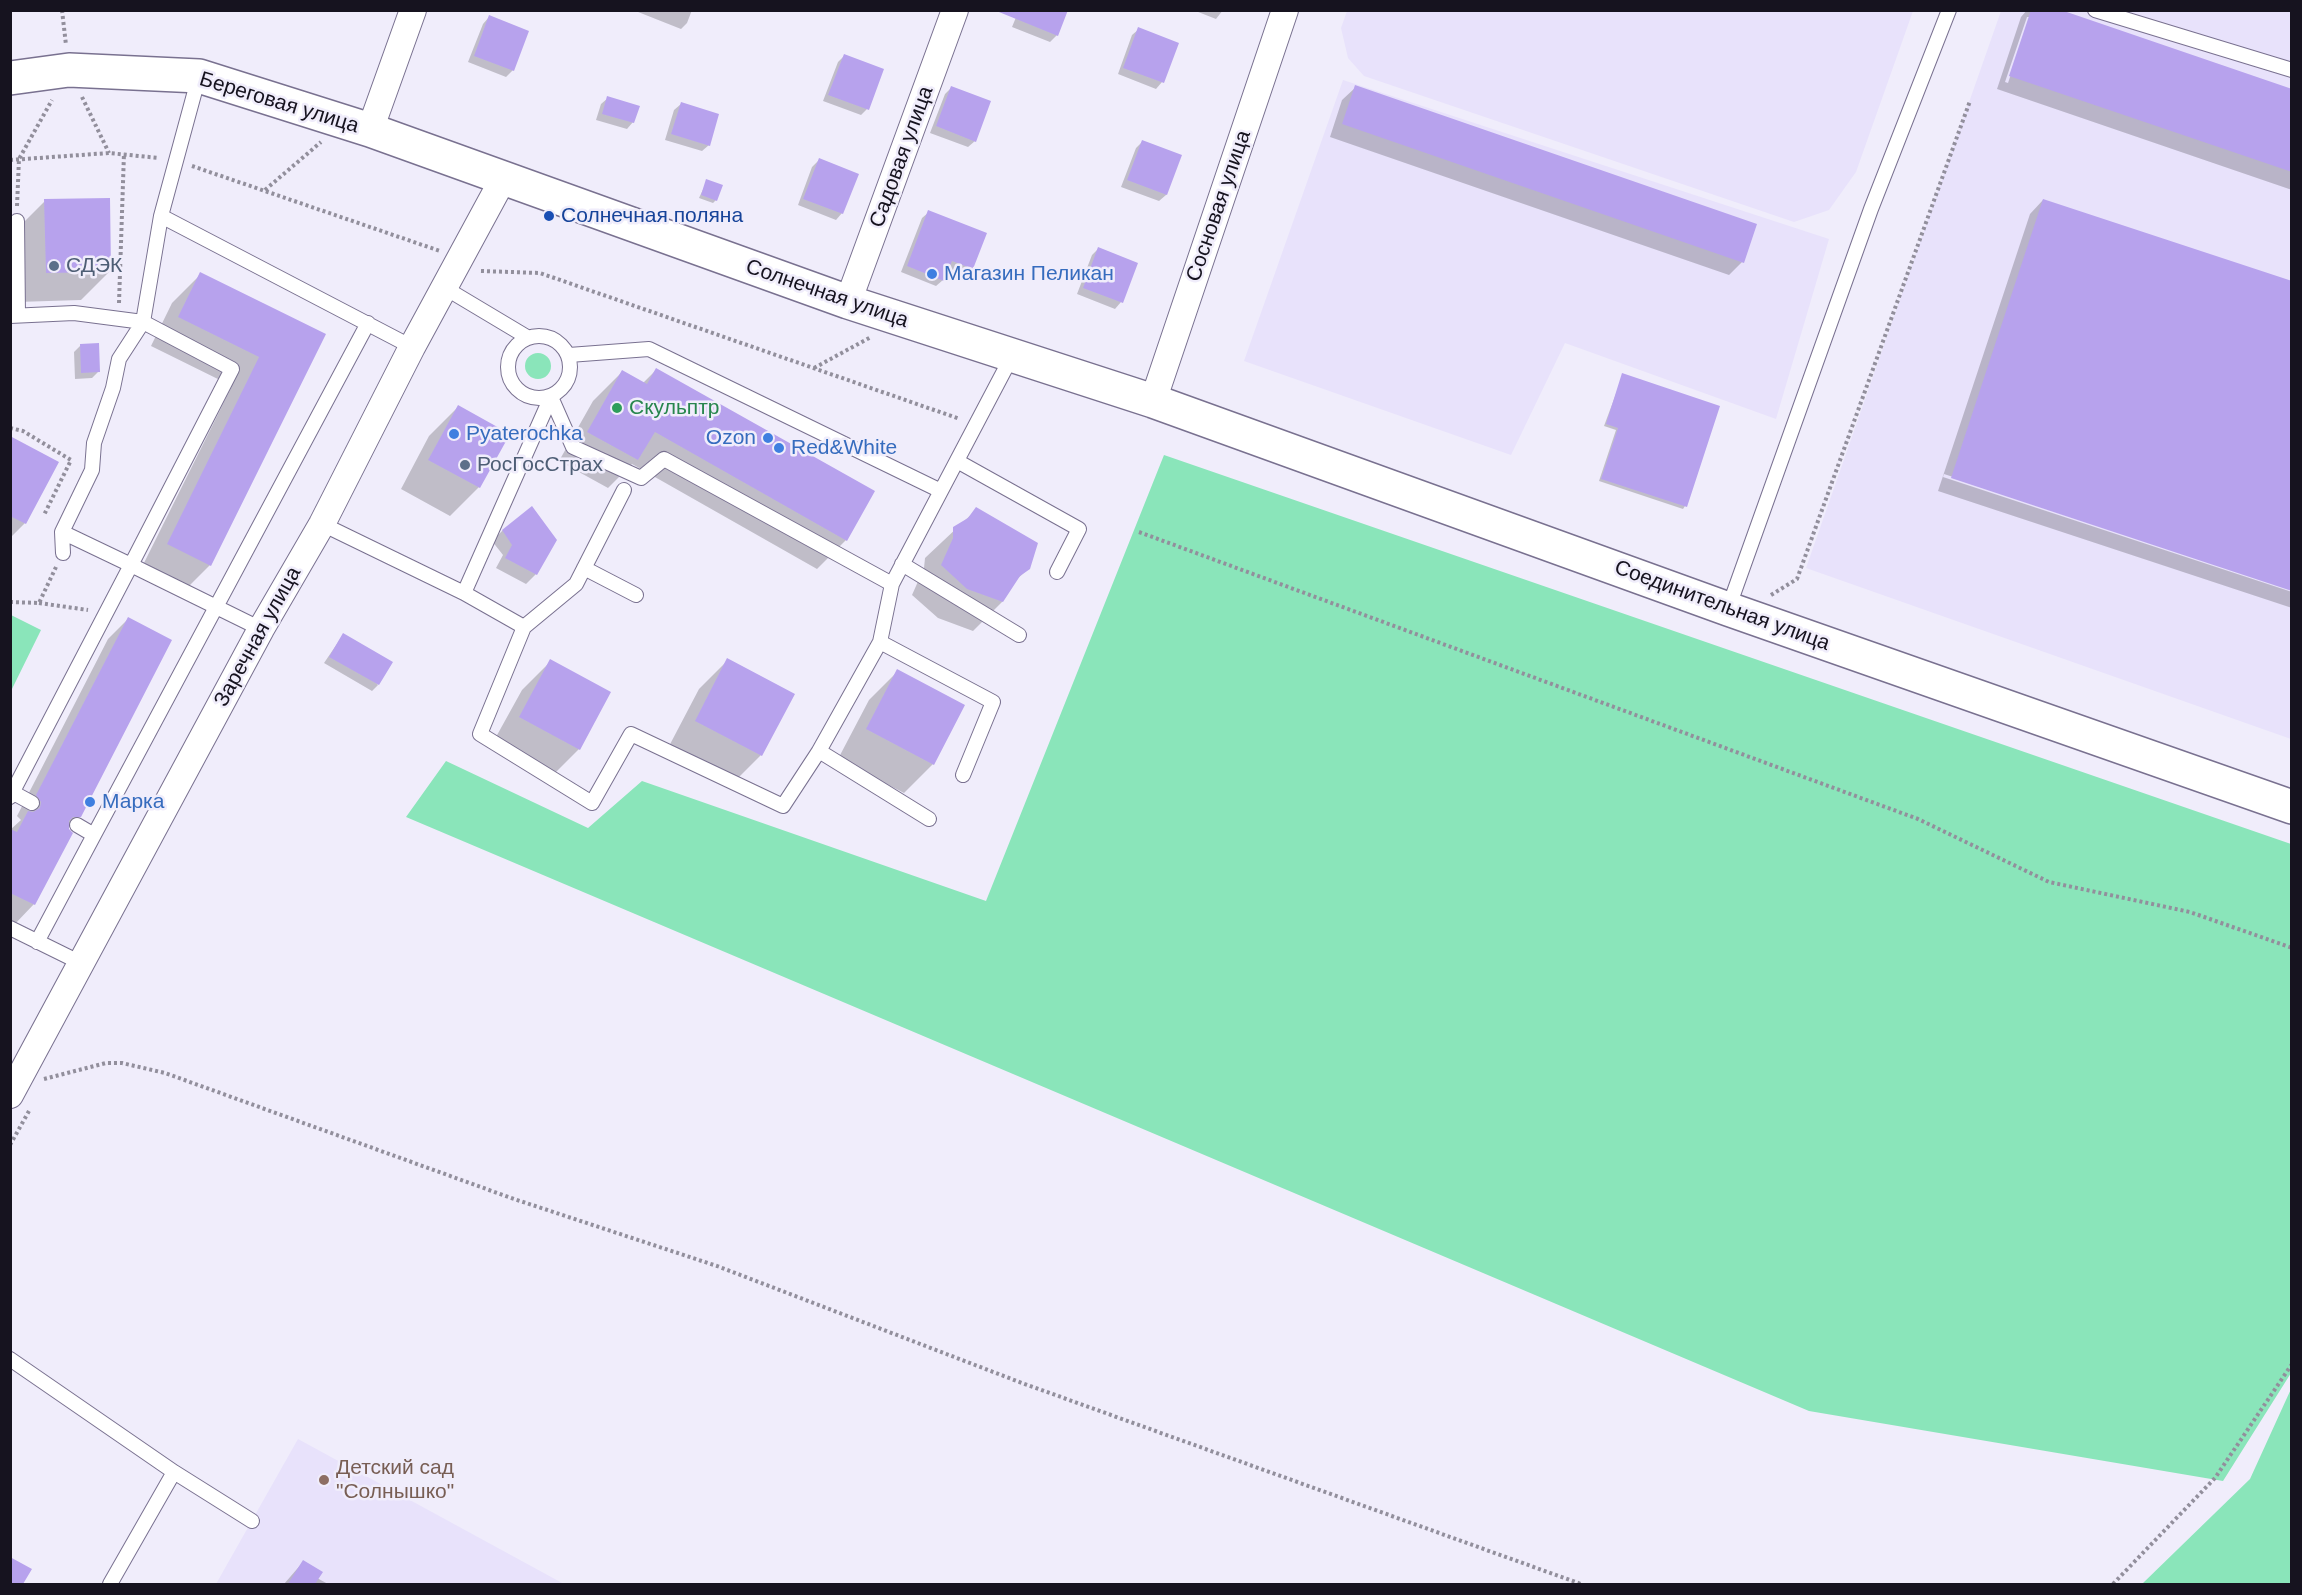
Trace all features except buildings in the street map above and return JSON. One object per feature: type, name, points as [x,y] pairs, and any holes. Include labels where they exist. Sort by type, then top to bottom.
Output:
[{"type":"street","points":[[357,126],[413,10]]},
{"type":"street","name":"Садовая улица","points":[[848,302],[956,10]]},
{"type":"street","name":"Сосновая улица","points":[[1153,401],[1285,10]]},
{"type":"street","name":"Береговая улица","points":[[10,78],[69,70],[199,76],[357,126],[503,179]]},
{"type":"street","name":"Солнечная улица","points":[[503,179],[848,302],[1153,401]]},
{"type":"street","name":"Заречная улица","points":[[15,1088],[261,629],[322,524],[412,347],[445,288],[471,265],[503,179]]},
{"type":"street","name":"Соединительная улица","points":[[1153,401],[1728,609],[2292,807]]},
{"type":"lane","points":[[1728,609],[1871,209],[1949,10]]},
{"type":"lane","points":[[2095,10],[2292,70]]},
{"type":"lane","points":[[63,553],[62,532],[92,471],[94,443],[113,388],[118,359],[143,322],[161,216],[199,76]]},
{"type":"lane","points":[[161,216],[412,347]]},
{"type":"lane","points":[[17,221],[14,316],[74,313],[143,322],[232,369],[11,793],[32,803]]},
{"type":"lane","points":[[445,288],[527,337],[552,337],[569,355],[569,380],[551,397],[464,593]]},
{"type":"lane","points":[[37,942],[368,323]]},
{"type":"lane","points":[[527,337],[510,354],[509,378],[526,396],[551,397]]},
{"type":"lane","points":[[569,355],[649,349],[941,491]]},
{"type":"lane","points":[[624,490],[576,584],[524,627],[480,734],[592,803],[631,734],[783,806],[819,751],[880,642],[892,584],[1012,356]]},
{"type":"lane","points":[[551,397],[573,447],[641,478],[664,459],[892,584]]},
{"type":"lane","points":[[957,461],[1079,529],[1057,573]]},
{"type":"lane","points":[[322,524],[464,593],[524,627]]},
{"type":"lane","points":[[62,532],[261,629]]},
{"type":"lane","points":[[902,564],[1019,635]]},
{"type":"lane","points":[[584,568],[636,595]]},
{"type":"lane","points":[[880,642],[993,702],[963,775]]},
{"type":"lane","points":[[819,751],[929,819]]},
{"type":"lane","points":[[77,825],[94,835]]},
{"type":"lane","points":[[10,928],[81,963]]},
{"type":"lane","points":[[10,1359],[174,1472],[252,1521]]},
{"type":"lane","points":[[110,1584],[174,1472]]},
{"type":"path","points":[[62,10],[69,70],[110,153]]},
{"type":"path","points":[[17,221],[19,159],[69,70]]},
{"type":"path","points":[[1767,597],[1797,579],[1970,101]]},
{"type":"path","points":[[265,191],[357,126]]},
{"type":"path","points":[[10,160],[110,153],[176,160],[471,265],[540,273],[976,425]]},
{"type":"path","points":[[118,318],[124,153]]},
{"type":"path","points":[[10,428],[23,431],[71,460],[44,515]]},
{"type":"path","points":[[1139,532],[1918,819],[2049,882],[2190,912],[2292,948]]},
{"type":"path","points":[[39,603],[63,553]]},
{"type":"path","points":[[10,602],[39,603],[106,613]]},
{"type":"path","points":[[15,1088],[55,1079],[106,1063],[122,1063],[165,1073],[514,1199],[717,1266],[1022,1383],[1581,1584]]},
{"type":"path","points":[[2113,1584],[2215,1478],[2292,1364]]},
{"type":"shaded area","points":[[1913,10],[1856,172],[1829,210],[1794,222],[1364,76],[1348,58],[1341,28],[1347,11]]},
{"type":"shaded area","points":[[2001,11],[2291,11],[2291,739],[1806,568]]},
{"type":"shaded area","points":[[1343,80],[1829,239],[1776,419],[1565,343],[1511,455],[1244,361]]},
{"type":"shaded area","name":"Детский сад \"Солнышко\"","points":[[298,1439],[564,1584],[216,1584]]},
{"type":"green space","points":[[538,353],[547,357],[551,366],[547,375],[538,379],[529,375],[525,366],[529,357]]},
{"type":"green space","points":[[1164,455],[2291,844],[2291,1373],[2223,1481],[1809,1411],[406,817],[446,761],[588,828],[642,781],[986,901]]},
{"type":"green space","points":[[11,615],[41,630],[11,691]]},
{"type":"green space","points":[[2291,1389],[2291,1584],[2142,1584],[2250,1479]]},
{"type":"place","name":"Солнечная поляна","points":[[549,216]]},
{"type":"place","name":"СДЭК","points":[[54,266]]},
{"type":"place","name":"Магазин Пеликан","points":[[932,274]]},
{"type":"place","name":"Скульптр","points":[[617,408]]},
{"type":"place","name":"Pyaterochka","points":[[454,434]]},
{"type":"place","name":"Ozon","points":[[768,438]]},
{"type":"place","name":"Red&White","points":[[779,448]]},
{"type":"place","name":"РосГосСтрах","points":[[465,465]]},
{"type":"place","name":"Марка","points":[[90,802]]},
{"type":"place","name":"Детский сад \"Солнышко\"","points":[[324,1480]]}]
